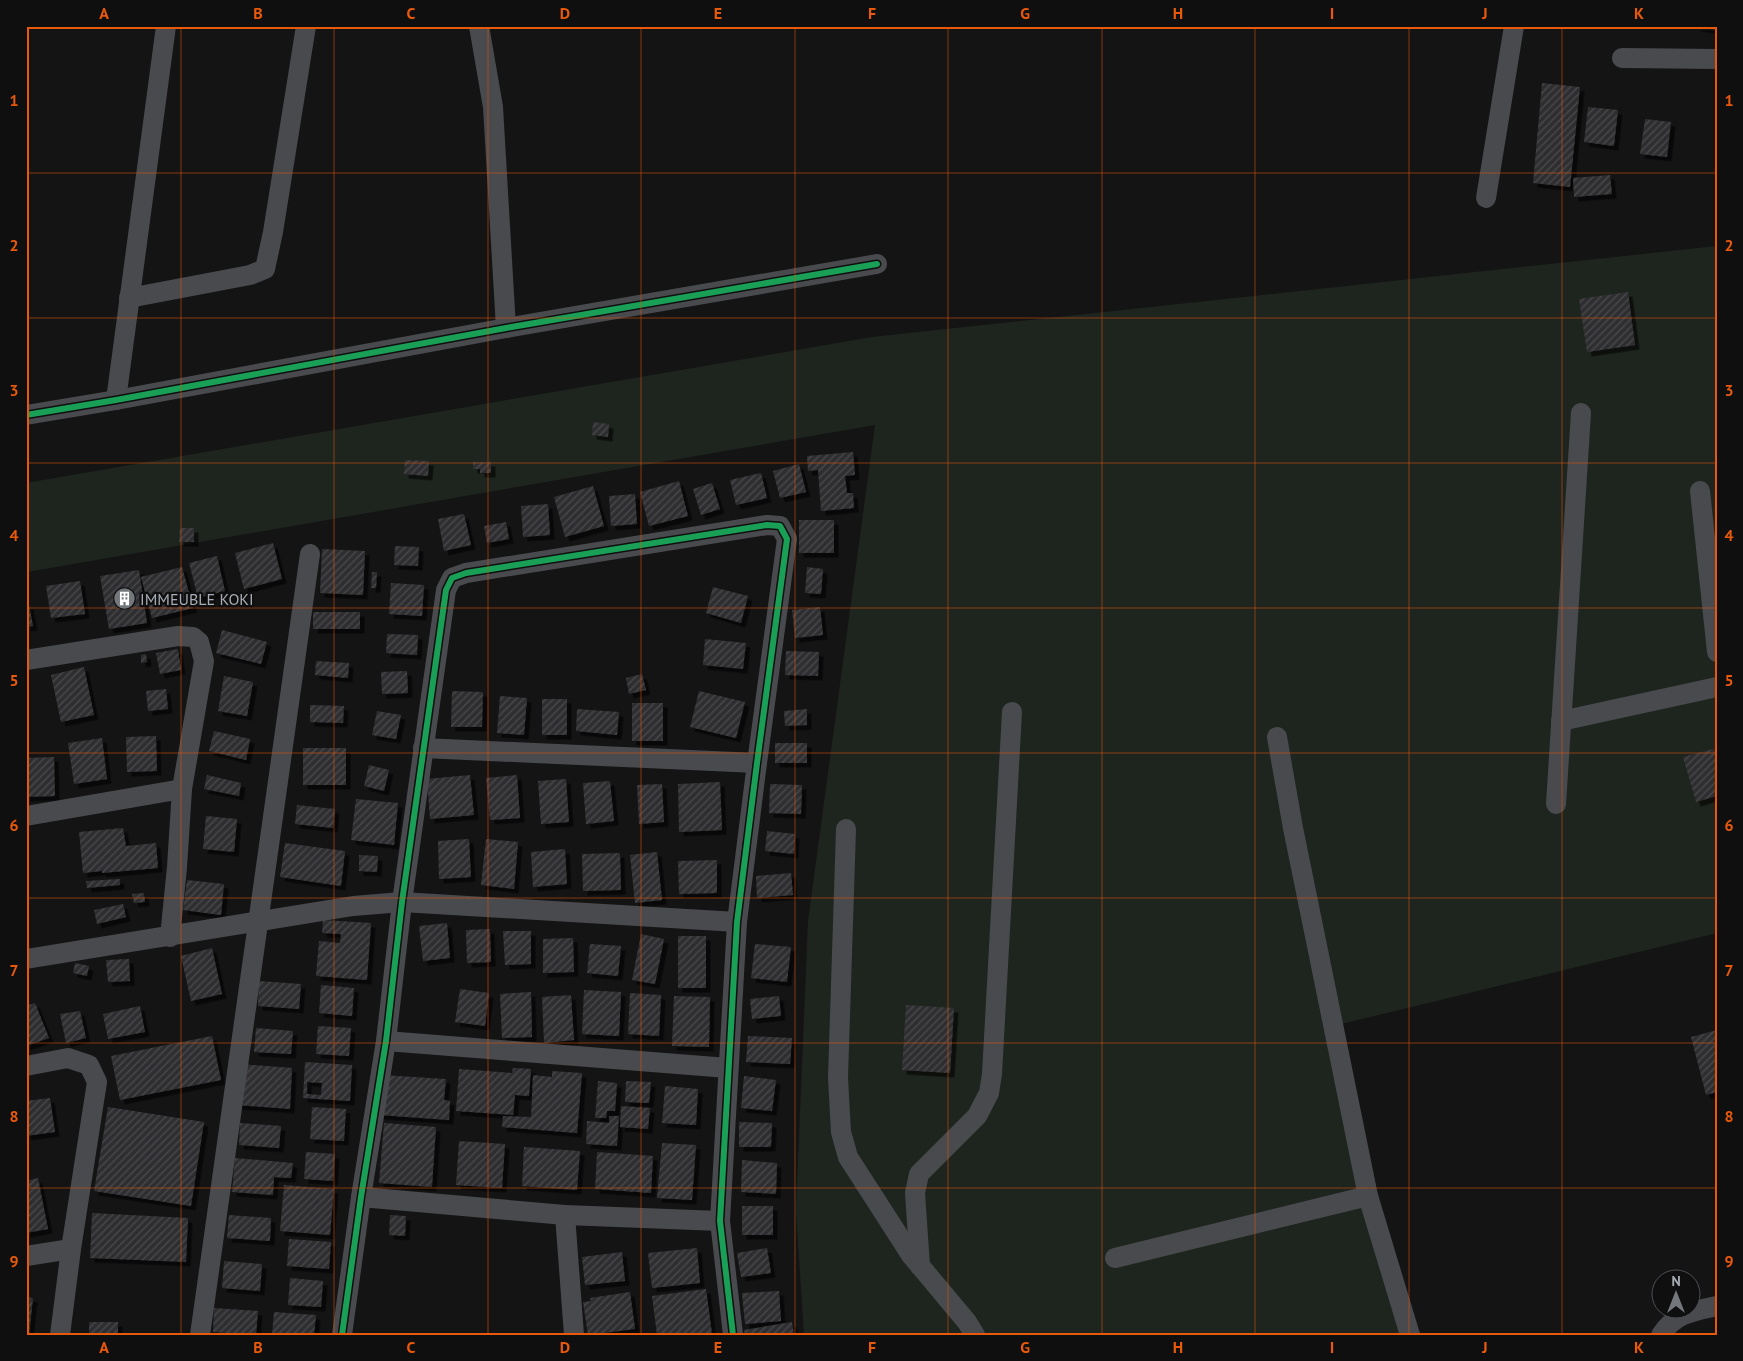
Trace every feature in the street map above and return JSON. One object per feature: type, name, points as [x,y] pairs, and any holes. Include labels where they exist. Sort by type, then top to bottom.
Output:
[{"type":"street","points":[[116,400],[166,26]]},
{"type":"street","points":[[129,298],[250,276],[265,269],[273,232],[306,26]]},
{"type":"street","points":[[479,26],[493,107],[506,328]]},
{"type":"street","points":[[1486,198],[1514,26]]},
{"type":"street","points":[[1622,58],[1717,59]]},
{"type":"street","points":[[26,415],[506,328],[877,264]]},
{"type":"street","points":[[1556,804],[1580,413]]},
{"type":"street","points":[[1700,491],[1717,652]]},
{"type":"street","points":[[342,1335],[361,1197],[386,1041],[402,902],[423,748],[446,590],[452,578],[466,573],[767,525],[780,526],[788,539],[737,922],[720,1221],[733,1335]]},
{"type":"street","points":[[200,1335],[310,554]]},
{"type":"street","points":[[26,660],[178,636],[193,637],[199,642],[204,661],[182,789],[170,937]]},
{"type":"street","points":[[1561,722],[1717,687]]},
{"type":"street","points":[[920,1266],[915,1193],[919,1174],[977,1116],[989,1093],[992,1074],[1012,712]]},
{"type":"street","points":[[1277,737],[1293,828],[1368,1196],[1410,1335]]},
{"type":"street","points":[[423,748],[757,763]]},
{"type":"street","points":[[26,816],[182,789]]},
{"type":"street","points":[[846,829],[838,1078],[840,1132],[848,1157],[911,1255],[967,1322],[975,1335]]},
{"type":"street","points":[[26,959],[353,906],[402,902],[737,922]]},
{"type":"street","points":[[386,1041],[728,1068]]},
{"type":"street","points":[[26,1066],[68,1058],[89,1065],[97,1082],[71,1249],[60,1335]]},
{"type":"street","points":[[1115,1258],[1368,1196]]},
{"type":"street","points":[[361,1197],[564,1215],[720,1221]]},
{"type":"street","points":[[564,1215],[574,1335]]},
{"type":"street","points":[[26,1256],[71,1249]]},
{"type":"street","points":[[1661,1335],[1665,1329],[1684,1313],[1717,1306]]},
{"type":"shaded area","points":[[1717,246],[1717,933],[1333,1026],[1409,1335],[804,1335],[796,1210],[808,921],[875,425],[27,572],[26,483],[872,337]]},
{"type":"building","points":[[1717,26],[1717,30],[1696,27]]},
{"type":"building","points":[[1542,83],[1580,87],[1570,187],[1533,183]]},
{"type":"building","points":[[1588,107],[1618,110],[1614,146],[1584,142]]},
{"type":"building","points":[[1645,119],[1671,122],[1667,157],[1640,154]]},
{"type":"building","points":[[1610,175],[1612,194],[1574,197],[1573,178]]},
{"type":"building","points":[[1628,292],[1635,345],[1587,352],[1579,299]]},
{"type":"building","points":[[593,422],[609,424],[608,437],[592,435]]},
{"type":"building","points":[[853,452],[855,475],[845,476],[847,493],[853,493],[854,508],[821,511],[818,470],[808,471],[807,456]]},
{"type":"building","points":[[405,460],[429,461],[428,476],[404,474]]},
{"type":"building","points":[[473,462],[491,462],[491,473],[480,473],[480,469],[473,469]]},
{"type":"building","points":[[799,464],[806,492],[780,498],[773,471]]},
{"type":"building","points":[[761,473],[767,498],[736,505],[730,480]]},
{"type":"building","points":[[679,481],[688,516],[649,526],[640,492]]},
{"type":"building","points":[[712,483],[720,509],[701,515],[693,489]]},
{"type":"building","points":[[593,486],[604,526],[565,537],[554,497]]},
{"type":"building","points":[[635,494],[637,524],[611,526],[609,496]]},
{"type":"building","points":[[548,504],[550,535],[523,537],[521,506]]},
{"type":"building","points":[[464,514],[471,545],[444,551],[438,519]]},
{"type":"building","points":[[799,520],[834,520],[834,553],[799,553]]},
{"type":"building","points":[[506,522],[509,539],[487,543],[484,526]]},
{"type":"building","points":[[180,528],[194,528],[194,542],[179,542]]},
{"type":"building","points":[[273,543],[282,579],[244,589],[235,553]]},
{"type":"building","points":[[395,546],[419,547],[418,566],[394,565]]},
{"type":"building","points":[[322,549],[365,551],[363,595],[320,593]]},
{"type":"building","points":[[217,556],[225,591],[198,598],[189,563]]},
{"type":"building","points":[[182,567],[193,608],[152,618],[141,577]]},
{"type":"building","points":[[807,567],[823,569],[821,594],[805,593]]},
{"type":"building","name":"IMMEUBLE KOKI","points":[[139,570],[147,623],[109,629],[100,576]]},
{"type":"building","points":[[372,572],[377,572],[376,588],[371,588]]},
{"type":"building","points":[[80,581],[85,614],[51,618],[46,586]]},
{"type":"building","points":[[391,583],[424,585],[422,616],[389,614]]},
{"type":"building","points":[[713,587],[748,596],[741,623],[706,613]]},
{"type":"building","points":[[26,605],[29,605],[33,626],[26,627]]},
{"type":"building","points":[[820,607],[823,635],[795,638],[792,610]]},
{"type":"building","points":[[313,612],[360,612],[360,629],[313,629]]},
{"type":"building","points":[[222,630],[267,642],[261,664],[216,653]]},
{"type":"building","points":[[387,634],[418,635],[417,655],[386,653]]},
{"type":"building","points":[[705,639],[746,643],[743,669],[703,665]]},
{"type":"building","points":[[178,649],[181,670],[160,674],[156,653]]},
{"type":"building","points":[[786,651],[819,652],[818,676],[785,675]]},
{"type":"building","points":[[146,654],[147,662],[141,663],[141,655]]},
{"type":"building","points":[[316,661],[349,663],[348,678],[315,675]]},
{"type":"building","points":[[84,667],[94,715],[61,722],[51,675]]},
{"type":"building","points":[[407,671],[408,693],[382,694],[381,672]]},
{"type":"building","points":[[642,674],[646,690],[629,694],[626,678]]},
{"type":"building","points":[[224,676],[253,682],[247,716],[218,711]]},
{"type":"building","points":[[166,689],[168,709],[148,711],[146,691]]},
{"type":"building","points":[[452,691],[483,692],[482,727],[451,727]]},
{"type":"building","points":[[699,691],[745,702],[736,738],[690,727]]},
{"type":"building","points":[[500,696],[527,698],[524,735],[497,733]]},
{"type":"building","points":[[542,699],[567,699],[567,735],[542,735]]},
{"type":"building","points":[[632,703],[663,703],[663,741],[632,741]]},
{"type":"building","points":[[310,705],[344,706],[343,723],[310,722]]},
{"type":"building","points":[[577,709],[619,712],[617,735],[576,731]]},
{"type":"building","points":[[807,709],[807,725],[785,726],[784,711]]},
{"type":"building","points":[[377,711],[401,715],[396,739],[372,735]]},
{"type":"building","points":[[214,731],[250,739],[246,760],[209,751]]},
{"type":"building","points":[[156,736],[157,771],[127,772],[126,737]]},
{"type":"building","points":[[102,738],[107,779],[74,784],[68,743]]},
{"type":"building","points":[[775,743],[807,743],[807,763],[775,763]]},
{"type":"building","points":[[303,748],[346,748],[346,785],[303,785]]},
{"type":"building","points":[[1717,748],[1717,796],[1696,802],[1683,757]]},
{"type":"building","points":[[54,757],[55,796],[26,797],[26,758]]},
{"type":"building","points":[[369,765],[389,770],[384,791],[364,786]]},
{"type":"building","points":[[207,775],[241,783],[239,796],[204,789]]},
{"type":"building","points":[[470,775],[474,815],[430,819],[427,779]]},
{"type":"building","points":[[517,775],[520,818],[490,820],[486,778]]},
{"type":"building","points":[[566,779],[569,822],[541,824],[538,781]]},
{"type":"building","points":[[610,781],[614,821],[586,824],[583,783]]},
{"type":"building","points":[[720,782],[722,830],[679,832],[678,784]]},
{"type":"building","points":[[662,784],[664,822],[639,824],[637,785]]},
{"type":"building","points":[[770,784],[802,785],[801,814],[769,813]]},
{"type":"building","points":[[356,799],[398,803],[394,845],[351,840]]},
{"type":"building","points":[[297,805],[335,809],[333,828],[295,824]]},
{"type":"building","points":[[206,816],[237,819],[234,852],[203,849]]},
{"type":"building","points":[[123,828],[126,846],[156,843],[158,868],[83,873],[79,832]]},
{"type":"building","points":[[767,831],[795,834],[794,854],[765,851]]},
{"type":"building","points":[[469,839],[471,877],[439,879],[438,841]]},
{"type":"building","points":[[486,839],[518,842],[514,889],[481,885]]},
{"type":"building","points":[[285,843],[345,851],[341,886],[280,877]]},
{"type":"building","points":[[565,849],[567,884],[533,887],[531,852]]},
{"type":"building","points":[[657,852],[662,900],[635,903],[630,855]]},
{"type":"building","points":[[620,853],[621,890],[583,891],[582,854]]},
{"type":"building","points":[[359,855],[378,856],[377,872],[359,871]]},
{"type":"building","points":[[717,860],[717,893],[679,894],[678,861]]},
{"type":"building","points":[[791,873],[793,895],[757,898],[756,876]]},
{"type":"building","points":[[120,879],[120,885],[87,888],[86,881]]},
{"type":"building","points":[[187,880],[224,884],[221,915],[183,910]]},
{"type":"building","points":[[144,893],[145,902],[134,903],[132,894]]},
{"type":"building","points":[[123,904],[126,917],[97,924],[94,910]]},
{"type":"building","points":[[323,920],[371,923],[367,980],[316,976],[319,941],[340,943],[341,934],[322,933]]},
{"type":"building","points":[[447,923],[450,958],[423,961],[419,926]]},
{"type":"building","points":[[490,929],[491,962],[467,963],[466,930]]},
{"type":"building","points":[[503,931],[531,931],[531,964],[505,965]]},
{"type":"building","points":[[641,934],[664,939],[655,984],[632,980]]},
{"type":"building","points":[[678,936],[706,936],[706,988],[678,988]]},
{"type":"building","points":[[573,938],[574,972],[543,973],[543,939]]},
{"type":"building","points":[[590,944],[621,946],[618,976],[587,973]]},
{"type":"building","points":[[755,944],[791,947],[787,982],[751,978]]},
{"type":"building","points":[[212,948],[222,994],[191,1001],[181,956]]},
{"type":"building","points":[[129,959],[130,981],[108,982],[106,960]]},
{"type":"building","points":[[75,963],[89,966],[87,976],[73,973]]},
{"type":"building","points":[[259,981],[301,984],[299,1009],[258,1006]]},
{"type":"building","points":[[321,985],[354,988],[352,1016],[319,1013]]},
{"type":"building","points":[[460,989],[489,993],[485,1026],[455,1022]]},
{"type":"building","points":[[584,990],[621,992],[619,1036],[582,1034]]},
{"type":"building","points":[[531,992],[532,1037],[502,1038],[500,994]]},
{"type":"building","points":[[630,993],[661,995],[659,1036],[628,1034]]},
{"type":"building","points":[[571,995],[574,1040],[544,1043],[542,997]]},
{"type":"building","points":[[674,996],[710,997],[709,1047],[672,1046]]},
{"type":"building","points":[[779,996],[781,1016],[752,1019],[750,999]]},
{"type":"building","points":[[35,1003],[49,1038],[26,1046],[26,1006]]},
{"type":"building","points":[[906,1005],[954,1008],[950,1073],[902,1070]]},
{"type":"building","points":[[140,1006],[145,1032],[108,1039],[103,1014]]},
{"type":"building","points":[[80,1011],[86,1038],[66,1043],[60,1014]]},
{"type":"building","points":[[318,1026],[351,1028],[349,1056],[316,1054]]},
{"type":"building","points":[[256,1028],[293,1031],[291,1054],[254,1052]]},
{"type":"building","points":[[1717,1030],[1717,1092],[1706,1095],[1691,1037]]},
{"type":"building","points":[[212,1036],[221,1080],[120,1100],[111,1056]]},
{"type":"building","points":[[748,1036],[792,1038],[790,1064],[746,1062]]},
{"type":"building","points":[[305,1062],[352,1065],[350,1101],[303,1098]],"holes":[[[307,1082],[322,1083],[321,1095],[307,1094]]]},
{"type":"building","points":[[240,1064],[292,1068],[290,1109],[237,1105]]},
{"type":"building","points":[[513,1068],[531,1069],[529,1096],[515,1095],[513,1115],[456,1111],[459,1069],[512,1073]]},
{"type":"building","points":[[552,1071],[582,1073],[577,1133],[502,1127],[503,1116],[531,1117],[533,1075],[552,1077]]},
{"type":"building","points":[[382,1075],[446,1079],[444,1100],[450,1101],[449,1120],[379,1115]]},
{"type":"building","points":[[744,1076],[776,1080],[772,1111],[741,1108]]},
{"type":"building","points":[[598,1081],[617,1083],[615,1111],[607,1111],[606,1118],[595,1118]]},
{"type":"building","points":[[626,1081],[651,1082],[649,1103],[625,1102]]},
{"type":"building","points":[[665,1086],[698,1089],[696,1125],[662,1123]]},
{"type":"building","points":[[50,1098],[55,1132],[26,1136],[26,1101]]},
{"type":"building","points":[[621,1106],[650,1108],[648,1129],[620,1127]]},
{"type":"building","points":[[108,1107],[204,1122],[191,1206],[94,1191]]},
{"type":"building","points":[[312,1107],[346,1109],[344,1141],[310,1139]]},
{"type":"building","points":[[609,1116],[619,1116],[617,1146],[586,1144],[587,1121],[609,1123]]},
{"type":"building","points":[[739,1122],[772,1123],[771,1147],[739,1147]]},
{"type":"building","points":[[240,1123],[281,1126],[279,1148],[239,1145]]},
{"type":"building","points":[[384,1123],[436,1127],[432,1187],[379,1183]]},
{"type":"building","points":[[459,1141],[505,1144],[502,1188],[456,1185]]},
{"type":"building","points":[[662,1143],[696,1145],[692,1200],[657,1198]]},
{"type":"building","points":[[524,1147],[580,1151],[577,1190],[522,1186]]},
{"type":"building","points":[[306,1152],[335,1154],[333,1181],[304,1179]]},
{"type":"building","points":[[597,1152],[653,1156],[651,1193],[595,1189]]},
{"type":"building","points":[[235,1158],[293,1163],[291,1178],[274,1177],[273,1195],[232,1192]]},
{"type":"building","points":[[742,1160],[777,1163],[776,1194],[741,1192]]},
{"type":"building","points":[[38,1178],[48,1229],[26,1233],[26,1181]]},
{"type":"building","points":[[284,1185],[334,1189],[330,1235],[280,1231]]},
{"type":"building","points":[[742,1206],[773,1206],[773,1235],[742,1235]]},
{"type":"building","points":[[92,1213],[188,1218],[186,1262],[90,1258]]},
{"type":"building","points":[[229,1215],[271,1218],[270,1241],[227,1238]]},
{"type":"building","points":[[390,1215],[406,1216],[405,1236],[389,1235]]},
{"type":"building","points":[[289,1239],[331,1242],[329,1269],[287,1266]]},
{"type":"building","points":[[697,1248],[700,1283],[652,1288],[648,1253]]},
{"type":"building","points":[[767,1248],[771,1273],[741,1277],[737,1253]]},
{"type":"building","points":[[622,1252],[625,1281],[585,1285],[582,1257]]},
{"type":"building","points":[[224,1261],[262,1264],[260,1291],[222,1288]]},
{"type":"building","points":[[290,1278],[323,1281],[321,1307],[288,1305]]},
{"type":"building","points":[[706,1289],[712,1334],[657,1335],[652,1296]]},
{"type":"building","points":[[779,1291],[781,1321],[745,1324],[742,1293]]},
{"type":"building","points":[[630,1292],[635,1329],[588,1335],[583,1302],[591,1301],[590,1298]]},
{"type":"building","points":[[26,1297],[33,1298],[29,1335],[26,1335]]},
{"type":"building","points":[[214,1308],[258,1311],[256,1335],[213,1332]]},
{"type":"building","points":[[274,1312],[316,1315],[314,1335],[272,1335]]},
{"type":"building","points":[[89,1322],[118,1322],[118,1335],[89,1335]]},
{"type":"building","points":[[792,1322],[794,1335],[745,1335],[744,1330]]},
{"type":"cycle path","points":[[26,415],[506,328],[877,264]]},
{"type":"cycle path","points":[[342,1335],[361,1197],[386,1041],[402,902],[446,590],[452,578],[466,573],[767,525],[780,526],[787,539],[737,922],[720,1221],[733,1335]]},
{"type":"place","name":"IMMEUBLE KOKI","points":[[124,599]]}]
